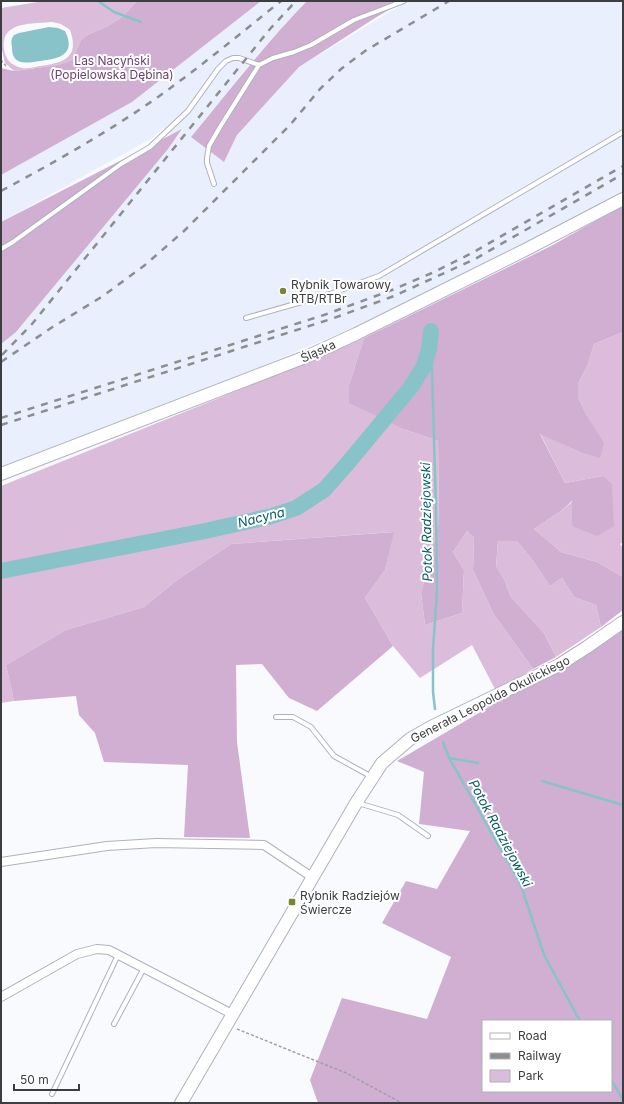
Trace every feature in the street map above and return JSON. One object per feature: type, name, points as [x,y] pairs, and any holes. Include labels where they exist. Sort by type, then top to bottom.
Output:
[{"type":"street","name":"Śląska","points":[[1,474],[315,353],[385,320],[623,199]]},
{"type":"street","name":"Generała Leopolda Okulickiego","points":[[181,1103],[356,803],[372,778],[391,755],[415,736],[554,667],[587,648],[623,622]]},
{"type":"street","points":[[1,862],[107,846],[156,842],[264,845],[312,877]]},
{"type":"street","points":[[1,997],[77,954],[97,949],[109,950],[144,968],[229,1019]]},
{"type":"lane","points":[[214,184],[207,163],[209,146],[259,65],[273,58],[311,45],[354,20],[404,1]]},
{"type":"lane","points":[[1,249],[13,242],[120,164],[150,146],[188,111],[218,69],[226,61],[233,58],[239,58],[259,65]]},
{"type":"lane","points":[[246,318],[330,294],[379,276],[623,132]]},
{"type":"lane","points":[[276,717],[292,717],[311,727],[334,756],[372,778]]},
{"type":"lane","points":[[356,803],[398,815],[428,836]]},
{"type":"lane","points":[[52,1094],[118,955]]},
{"type":"lane","points":[[114,1024],[144,968]]},
{"type":"path","points":[[1,60],[6,66]]},
{"type":"path","points":[[229,1019],[346,1074],[402,1103]]},
{"type":"shaded area","points":[[261,1],[307,1],[256,56],[191,137],[224,162],[237,135],[299,67],[408,1],[623,1],[623,192],[554,230],[463,276],[350,329],[260,367],[74,439],[1,471],[1,344],[16,332],[183,130],[182,129],[171,135],[163,128],[154,137],[1,222],[1,175],[132,102]]},
{"type":"green space","points":[[44,1],[137,1],[122,17],[108,26],[87,35],[81,40],[72,60],[58,65],[14,71],[5,63],[2,50],[1,8]],"holes":[[[52,22],[61,24],[70,30],[73,39],[71,53],[62,61],[48,65],[22,68],[11,63],[6,57],[4,40],[7,33],[12,29],[19,26],[36,23]]]},
{"type":"green space","name":"Las Nacyński (Popielowska Dębina)","points":[[137,1],[261,1],[132,102],[1,175],[1,68],[14,71],[58,65],[72,60],[81,40],[87,35],[108,26],[122,17]]},
{"type":"green space","points":[[307,1],[404,1],[299,67],[237,135],[224,162],[191,137],[262,51]]},
{"type":"green space","points":[[182,129],[168,149],[16,332],[1,344],[1,222]]},
{"type":"green space","points":[[623,205],[623,332],[594,344],[588,364],[578,384],[578,397],[587,416],[604,443],[600,458],[580,452],[540,434],[565,483],[603,476],[612,484],[614,526],[597,536],[572,526],[572,501],[561,511],[534,529],[561,552],[597,562],[623,577],[623,610],[601,627],[596,605],[574,597],[562,578],[550,586],[517,541],[498,541],[496,567],[504,579],[511,597],[544,633],[556,657],[533,669],[493,613],[473,570],[474,538],[467,531],[453,552],[464,570],[462,613],[425,625],[421,593],[439,522],[438,441],[406,430],[349,403],[349,385],[364,338],[553,245]]},
{"type":"green space","points":[[623,332],[623,542],[620,544],[623,548],[623,577],[597,562],[561,552],[534,529],[561,511],[603,476],[565,483],[540,433],[580,452],[587,416],[578,397],[578,384],[588,364],[594,344]]},
{"type":"green space","points":[[364,338],[349,385],[406,430],[438,441],[439,522],[421,593],[425,625],[462,613],[464,570],[453,552],[467,531],[474,538],[473,570],[493,613],[533,669],[496,691],[472,645],[420,678],[393,646],[365,598],[385,570],[393,532],[231,544],[177,580],[144,607],[66,630],[6,665],[14,701],[1,703],[1,486]]},
{"type":"green space","points":[[394,532],[385,570],[365,598],[393,646],[317,711],[289,698],[262,664],[236,665],[237,742],[250,838],[184,837],[188,765],[104,762],[95,733],[79,715],[76,696],[14,701],[6,665],[66,630],[144,607],[177,580],[231,544]]},
{"type":"green space","points":[[498,541],[517,541],[550,586],[562,578],[574,597],[596,605],[601,627],[556,657],[544,633],[511,597],[504,579],[496,568]]},
{"type":"green space","points":[[623,629],[623,1103],[318,1103],[310,1080],[342,998],[427,1019],[451,957],[382,923],[406,881],[437,889],[470,831],[419,824],[424,772],[397,761],[501,700],[536,682]]},
{"type":"water","points":[[49,27],[58,28],[65,31],[69,46],[64,54],[53,59],[29,62],[21,62],[15,58],[11,42],[14,35]]},
{"type":"waterway","points":[[98,1],[114,12],[141,22]]},
{"type":"waterway","name":"Nacyna","points":[[1,571],[205,531],[272,516],[296,508],[324,490],[411,387],[424,366],[429,349],[431,331]]},
{"type":"waterway","name":"Potok Radziejowski","points":[[431,335],[437,592],[433,649],[433,692],[435,709]]},
{"type":"waterway","name":"Potok Radziejowski","points":[[443,742],[449,758],[520,883],[544,955],[579,1020]]},
{"type":"waterway","points":[[449,758],[478,763]]},
{"type":"waterway","points":[[542,781],[623,805]]},
{"type":"waterway","name":"Potok Radziejowski","points":[[612,1081],[623,1100]]},
{"type":"railway","points":[[1,191],[81,146],[139,110],[189,74],[281,1]]},
{"type":"railway","points":[[2,355],[32,324],[270,29],[296,1]]},
{"type":"railway","points":[[1,362],[51,328],[103,296],[145,265],[184,231],[290,125],[320,89],[341,69],[365,51],[449,1]]},
{"type":"railway","points":[[1,418],[324,315],[392,290],[432,273],[472,253],[623,166]]},
{"type":"railway","points":[[1,425],[334,318],[394,296],[475,259],[623,174]]},
{"type":"place","name":"Rybnik Towarowy RTB/RTBr","points":[[283,291]]},
{"type":"place","name":"Rybnik Radziejów Świercze","points":[[292,902]]}]
